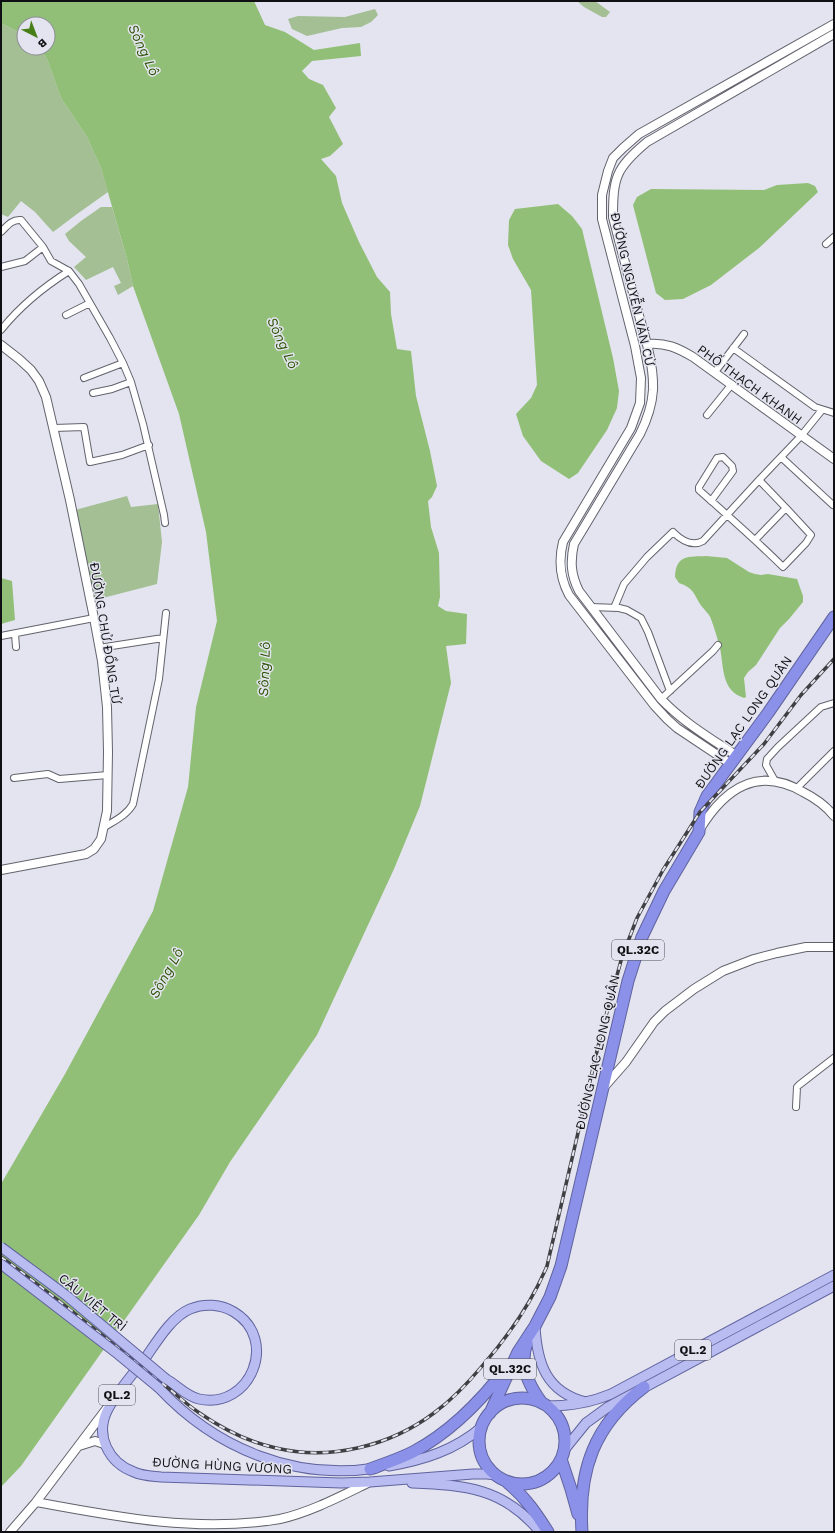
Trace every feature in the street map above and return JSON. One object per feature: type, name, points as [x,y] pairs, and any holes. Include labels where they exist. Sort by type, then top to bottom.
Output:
[{"type":"highway","name":"ĐƯỜNG LẠC LONG QUÂN","points":[[545,1404],[535,1394],[529,1382],[525,1362],[526,1345],[550,1297],[563,1258],[628,981],[642,937],[664,891],[699,832],[700,812],[707,796],[768,713],[834,617]]},
{"type":"highway","name":"ĐƯỜNG LẠC LONG QUÂN","points":[[490,1413],[518,1352],[535,1326]]},
{"type":"highway","points":[[370,1469],[413,1452],[446,1431],[476,1403],[518,1352]]},
{"type":"highway","points":[[582,1532],[581,1514],[583,1488],[587,1467],[596,1444],[604,1428],[616,1411],[644,1387]]},
{"type":"highway","name":"QL.2","points":[[545,1404],[528,1398],[514,1399],[501,1404],[490,1413],[482,1427],[479,1440],[481,1453],[487,1465],[496,1475],[506,1481],[526,1500],[548,1532]]},
{"type":"highway","points":[[545,1404],[556,1414],[562,1425],[565,1437],[563,1454],[582,1532]]},
{"type":"highway","name":"QL.2","points":[[506,1481],[519,1484],[538,1481],[554,1470],[563,1454]]},
{"type":"main road","name":"ĐƯỜNG NGUYỄN VĂN CỪ","points":[[734,760],[677,728],[667,719],[620,663],[569,595],[564,585],[560,564],[560,554],[563,542],[631,428],[640,403],[641,378],[635,346],[602,219],[604,179],[613,158],[639,134],[834,24]]},
{"type":"main road","name":"ĐƯỜNG NGUYỄN VĂN CỪ","points":[[734,760],[677,715],[661,699],[591,607],[576,585],[572,575],[571,555],[574,544],[640,434],[647,420],[653,390],[653,377],[647,344],[613,217],[613,196],[615,182],[620,168],[628,158],[647,142],[834,34]]},
{"type":"main road","name":"PHỐ THẠCH KHANH","points":[[647,344],[661,343],[674,346],[732,384],[834,459]]},
{"type":"main road","name":"ĐƯỜNG CHỬ ĐỒNG TỬ","points":[[1,344],[20,359],[39,381],[46,396],[54,428],[99,648],[107,707],[108,775],[107,811],[101,839],[94,849],[86,854],[1,870]]},
{"type":"main road","points":[[620,663],[628,657]]},
{"type":"main road","points":[[699,832],[716,807],[730,793],[753,781],[775,781],[788,784],[812,797],[832,811]]},
{"type":"main road","points":[[602,1089],[626,1062],[654,1022],[665,1011],[694,989],[723,971],[754,959],[806,947],[834,947]]},
{"type":"main road","name":"CẦU VIỆT TRÌ","points":[[1,1247],[67,1296],[166,1379],[174,1383],[184,1392],[200,1399],[214,1400],[229,1396],[248,1380],[256,1363],[257,1355],[255,1340],[249,1327],[239,1315],[227,1308],[206,1305],[191,1308],[180,1315],[172,1323],[115,1398]]},
{"type":"main road","name":"CẦU VIỆT TRÌ","points":[[1,1264],[159,1388]]},
{"type":"main road","name":"QL.2","points":[[545,1404],[566,1406],[588,1402],[618,1391],[834,1276]]},
{"type":"main road","name":"QL.2","points":[[563,1454],[580,1430],[593,1417],[644,1387],[816,1295],[834,1287]]},
{"type":"main road","points":[[535,1326],[539,1355],[542,1366],[548,1378],[556,1387],[567,1394],[588,1402]]},
{"type":"main road","name":"ĐƯỜNG HÙNG VƯƠNG","points":[[159,1388],[185,1414],[207,1430],[246,1451],[288,1465],[309,1470],[334,1471],[370,1469],[410,1462],[438,1454],[464,1441],[482,1427]]},
{"type":"main road","points":[[10,1532],[36,1502],[115,1398]]},
{"type":"main road","name":"QL.2","points":[[104,1444],[102,1433],[103,1423],[106,1412],[115,1398]]},
{"type":"main road","points":[[76,1448],[95,1441],[104,1444]]},
{"type":"main road","name":"ĐƯỜNG HÙNG VƯƠNG","points":[[104,1444],[110,1454],[120,1464],[131,1471],[161,1477],[319,1483],[370,1482],[473,1474],[496,1475]]},
{"type":"main road","points":[[36,1502],[100,1514],[169,1524],[195,1526],[235,1525],[281,1519],[314,1507],[370,1482],[448,1484],[478,1490],[500,1499],[515,1507],[540,1532]]},
{"type":"street","points":[[1,232],[10,223],[16,220],[21,220],[43,246],[51,261],[69,271],[79,284],[90,303],[131,382],[149,445],[165,523]]},
{"type":"street","points":[[826,244],[834,237]]},
{"type":"street","points":[[1,267],[25,261],[43,246]]},
{"type":"street","points":[[1,330],[16,311],[35,294],[69,271]]},
{"type":"street","points":[[66,315],[90,303]]},
{"type":"street","points":[[715,372],[744,334]]},
{"type":"street","points":[[734,348],[815,407],[834,414]]},
{"type":"street","points":[[84,378],[122,363]]},
{"type":"street","points":[[93,393],[112,389],[131,382]]},
{"type":"street","points":[[707,415],[732,384]]},
{"type":"street","points":[[614,608],[624,584],[647,557],[672,532],[690,543],[699,543],[703,541],[801,436],[822,410]]},
{"type":"street","points":[[54,428],[84,427],[90,462],[122,455],[149,445]]},
{"type":"street","points":[[710,501],[733,471],[732,466],[723,457],[718,458],[699,487],[699,490],[710,501],[756,539],[783,567]]},
{"type":"street","points":[[780,457],[833,505]]},
{"type":"street","points":[[759,480],[811,535],[806,543],[779,573]]},
{"type":"street","points":[[756,539],[786,508]]},
{"type":"street","points":[[591,607],[627,610],[641,618],[648,632],[670,691]]},
{"type":"street","points":[[103,828],[120,818],[131,809],[133,804],[159,679],[166,613]]},
{"type":"street","points":[[1,636],[94,618]]},
{"type":"street","points":[[15,634],[16,647]]},
{"type":"street","points":[[99,648],[163,638]]},
{"type":"street","points":[[661,699],[718,645]]},
{"type":"street","points":[[775,781],[766,765],[767,759],[821,708],[834,703]]},
{"type":"street","points":[[797,788],[834,751]]},
{"type":"street","points":[[14,778],[48,774],[59,778],[108,775]]},
{"type":"street","points":[[796,1107],[797,1087],[834,1058]]},
{"type":"shaded area","points":[[577,1],[595,1],[610,12],[606,17],[602,17],[584,7]]},
{"type":"shaded area","points":[[375,9],[378,15],[371,22],[361,27],[342,28],[307,36],[292,29],[288,19],[298,16],[345,17]]},
{"type":"shaded area","points":[[1,23],[16,31],[16,56],[45,56],[47,59],[61,98],[87,137],[101,168],[108,192],[53,232],[35,212],[21,201],[8,217],[1,214]]},
{"type":"shaded area","points":[[101,207],[112,207],[133,286],[118,295],[114,286],[121,283],[113,267],[86,280],[74,267],[86,257],[69,241],[65,234]]},
{"type":"shaded area","points":[[127,496],[131,507],[158,504],[162,542],[157,584],[95,600],[75,510]]},
{"type":"water","name":"Sông Lô","points":[[1,1],[254,1],[265,25],[285,32],[314,50],[360,43],[361,56],[312,61],[302,71],[309,79],[323,85],[336,108],[329,117],[343,144],[330,156],[321,159],[336,176],[342,203],[359,242],[377,277],[390,292],[391,314],[397,349],[411,351],[416,396],[437,486],[432,497],[428,501],[431,527],[439,553],[440,597],[438,606],[446,611],[467,614],[466,644],[446,646],[451,683],[420,806],[394,869],[317,1035],[230,1162],[199,1215],[21,1466],[1,1487],[1,1184],[65,1074],[153,911],[188,787],[196,707],[217,621],[206,532],[179,414],[133,286],[127,259],[101,168],[87,137],[61,98],[45,56],[56,56],[56,16],[16,16],[16,31],[1,23]]},
{"type":"water","points":[[808,183],[815,186],[818,192],[759,248],[711,285],[683,299],[665,300],[656,293],[633,205],[637,197],[651,189],[764,190],[777,185]]},
{"type":"water","points":[[558,204],[572,216],[582,229],[613,358],[619,391],[617,408],[607,430],[578,473],[569,479],[541,461],[523,436],[516,414],[531,398],[537,385],[531,290],[513,259],[508,245],[509,220],[515,209]]},
{"type":"water","points":[[706,556],[727,558],[749,572],[755,574],[768,574],[797,579],[803,596],[803,602],[780,628],[756,665],[744,678],[746,697],[744,698],[731,690],[727,684],[723,670],[720,648],[710,617],[692,591],[679,583],[675,577],[678,564],[684,558]]},
{"type":"water","points":[[1,578],[12,581],[15,620],[1,624]]},
{"type":"railway","points":[[1,1257],[77,1315],[195,1410],[225,1429],[255,1442],[296,1452],[317,1453],[359,1448],[398,1434],[417,1425],[434,1413],[448,1402],[466,1384],[502,1342],[527,1306],[547,1266],[601,1034],[622,957],[637,918],[663,870],[700,812],[764,744],[801,695],[834,659]]}]
